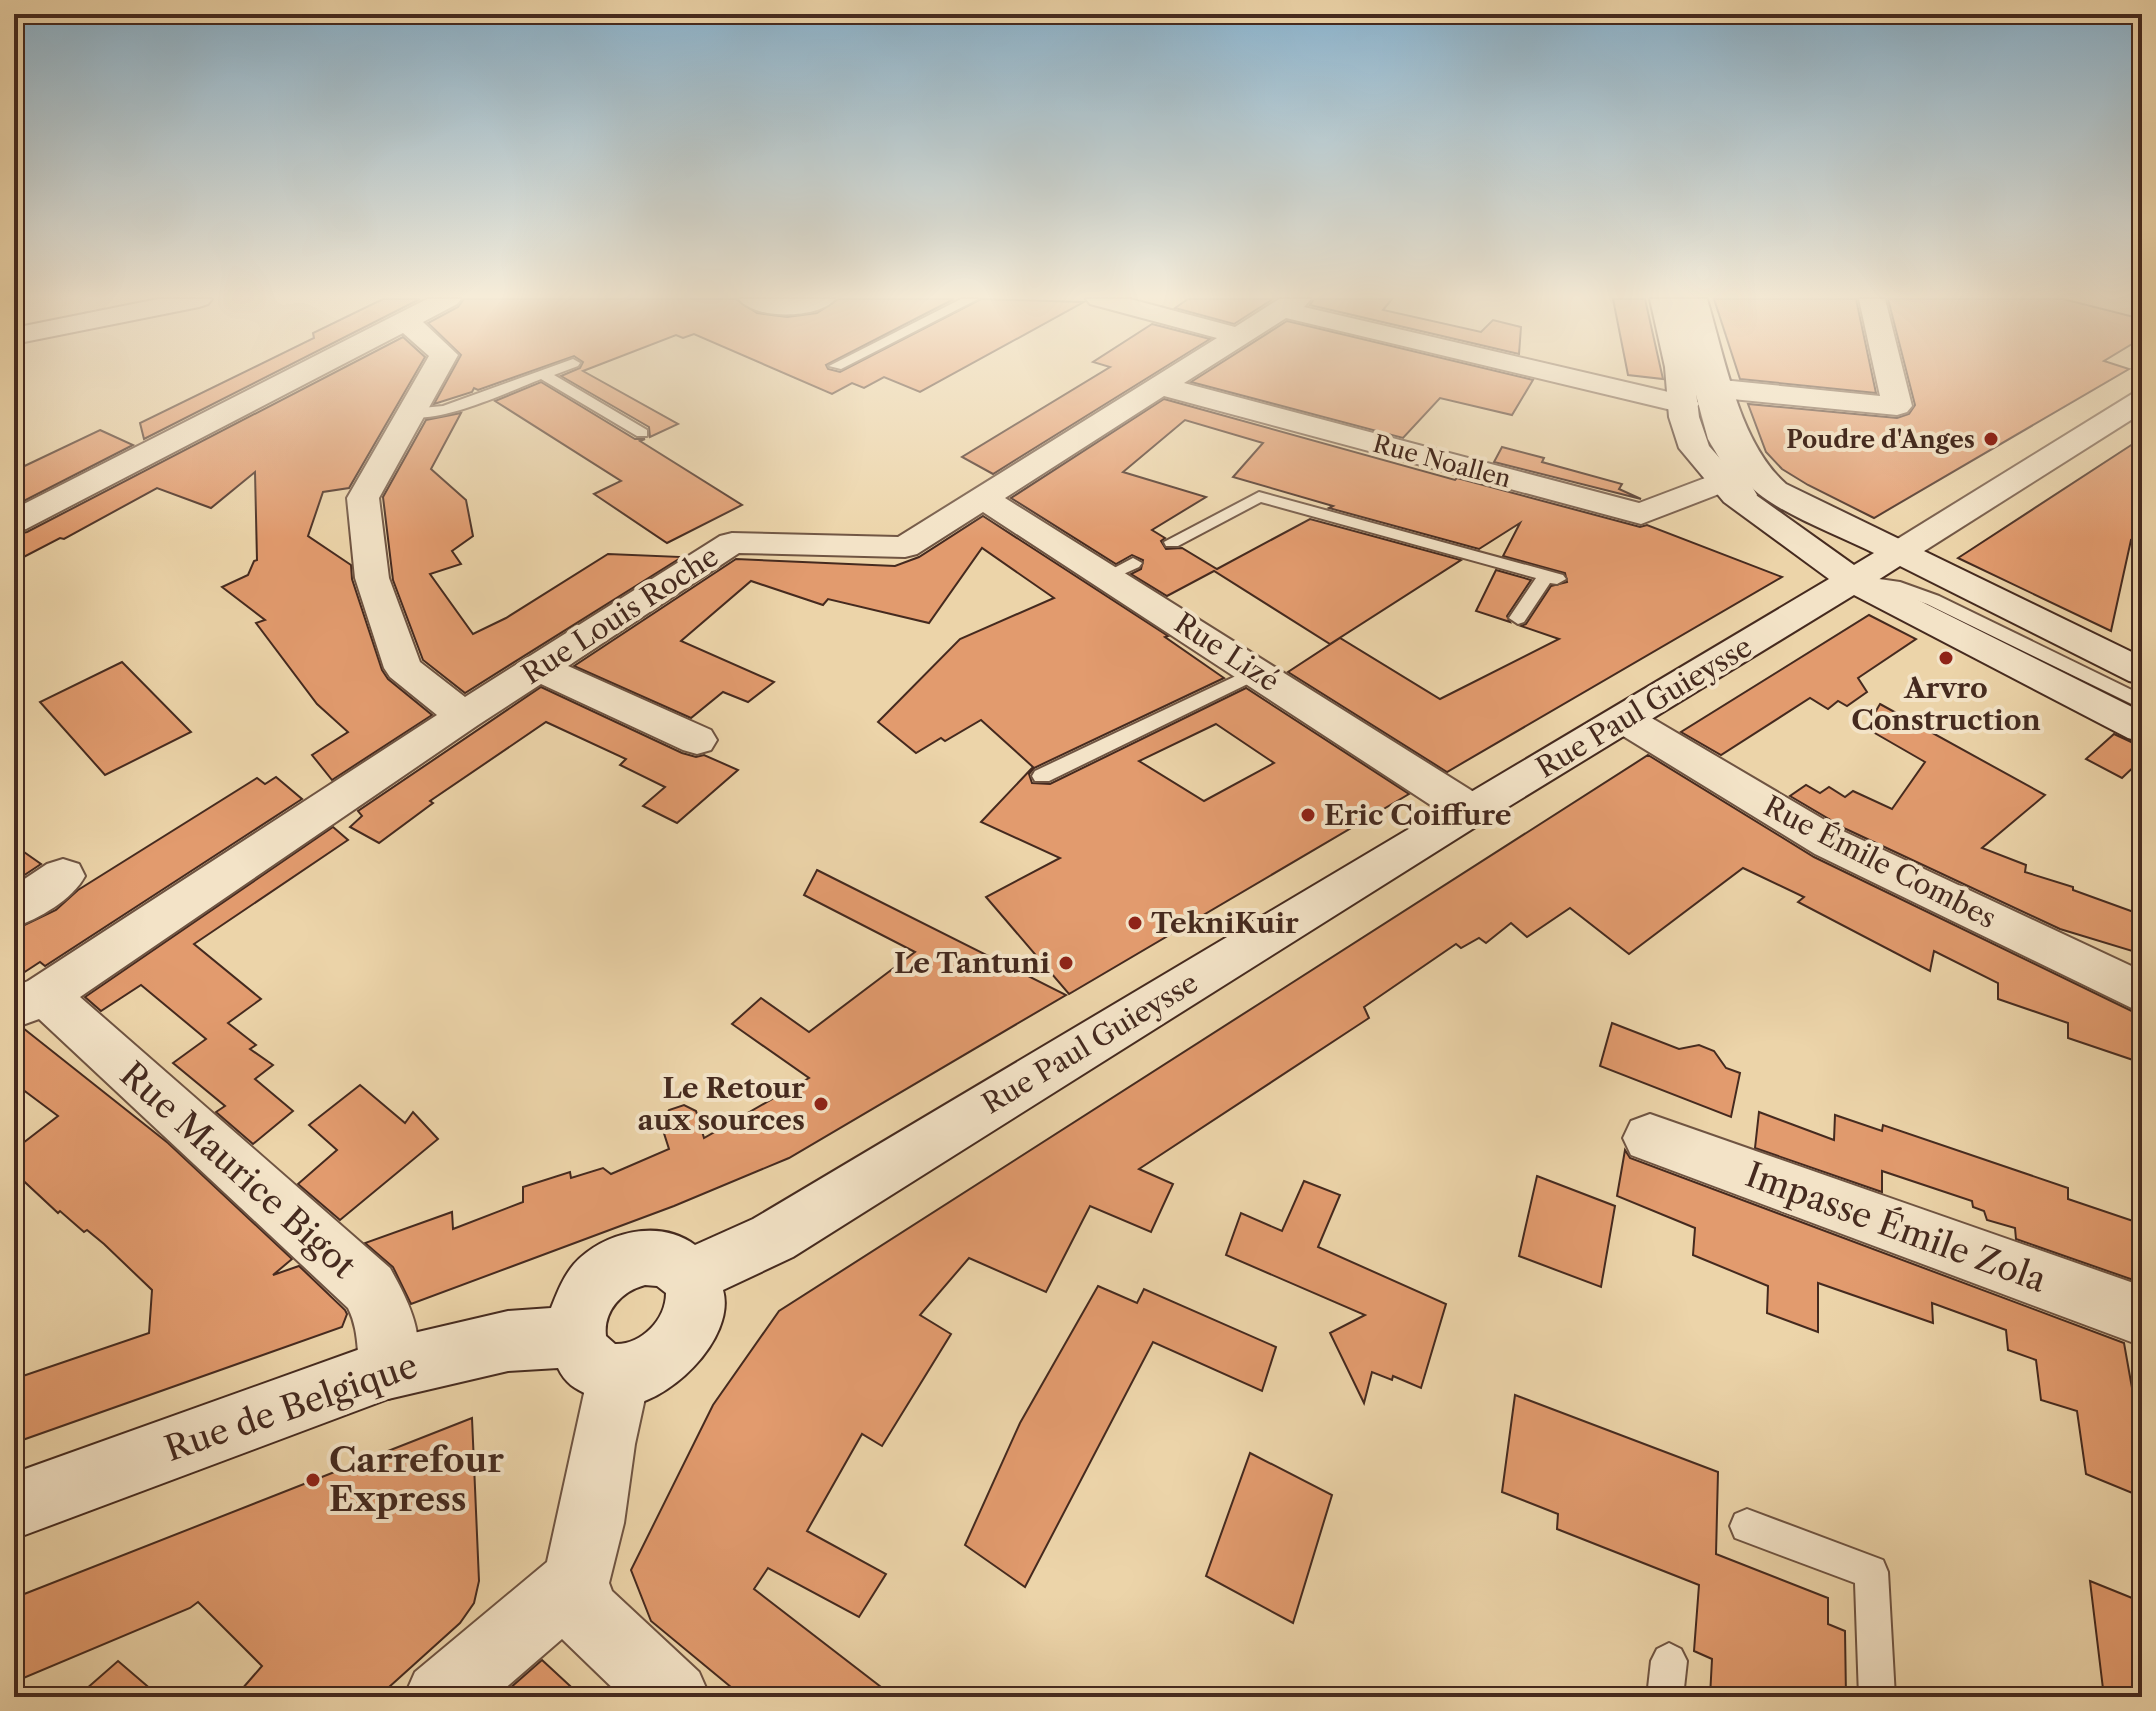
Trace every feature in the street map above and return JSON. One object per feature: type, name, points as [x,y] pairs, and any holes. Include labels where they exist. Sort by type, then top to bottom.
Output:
[{"type":"street","points":[[14,522],[293,379]]},
{"type":"street","points":[[430,379],[363,498],[372,578],[403,668],[464,716]]},
{"type":"street","name":"Rue Louis Roche","points":[[29,1002],[732,543],[905,547],[1172,379]]},
{"type":"street","points":[[1584,379],[1684,404]]},
{"type":"street","points":[[1681,379],[1694,448],[1721,482],[1854,581],[2142,729]]},
{"type":"street","points":[[1719,379],[1735,436],[1758,476],[1797,504],[2142,672]]},
{"type":"street","points":[[1722,389],[1897,406],[1891,379]]},
{"type":"street","name":"Rue Noallen","points":[[1160,386],[1641,514],[1721,482]]},
{"type":"street","name":"Rue Paul Guieysse","points":[[689,1277],[773,1238],[1470,810],[1854,581],[2142,400]]},
{"type":"street","name":"Rue Lizé","points":[[982,497],[1121,569],[1257,672],[1470,810]]},
{"type":"street","points":[[539,668],[697,740]]},
{"type":"street","name":"Rue Émile Combes","points":[[1624,719],[1830,843],[2142,993]]},
{"type":"street","points":[[14,909],[63,876]]},
{"type":"street","name":"Rue Maurice Bigot","points":[[29,1002],[369,1288],[386,1320],[388,1369]]},
{"type":"street","name":"Impasse Émile Zola","points":[[1650,1138],[2142,1316]]},
{"type":"street","points":[[597,1356],[647,1368],[673,1351],[690,1326],[695,1300],[689,1277],[670,1261],[645,1257],[617,1265],[593,1284],[578,1310],[597,1356],[603,1444],[591,1523],[575,1583],[585,1613],[674,1697]]},
{"type":"street","name":"Rue de Belgique","points":[[14,1506],[388,1369],[508,1341],[597,1356]]},
{"type":"street","points":[[440,1697],[575,1583]]},
{"type":"lane","points":[[411,413],[445,410],[529,379]]},
{"type":"lane","points":[[550,379],[642,433]]},
{"type":"lane","points":[[1699,379],[1716,439],[1734,474],[1762,513]]},
{"type":"lane","points":[[1172,542],[1259,497],[1551,577],[1518,618]]},
{"type":"lane","points":[[1898,553],[1933,600]]},
{"type":"lane","points":[[1854,581],[1894,586],[1933,600],[2142,703]]},
{"type":"lane","points":[[1042,776],[1257,672]]},
{"type":"lane","points":[[1747,1526],[1871,1572],[1877,1697]]},
{"type":"lane","points":[[1665,1697],[1669,1661]]},
{"type":"building","points":[[230,379],[263,379],[144,439],[140,423]]},
{"type":"building","points":[[322,379],[412,379],[349,488],[323,492],[308,536],[351,565],[352,579],[382,670],[388,679],[432,715],[332,780],[312,755],[348,732],[317,704],[256,623],[265,620],[222,587],[248,575],[257,560],[255,472],[211,508],[157,488],[64,539],[60,538],[14,562],[14,535],[27,532]]},
{"type":"building","points":[[448,379],[509,379],[478,390],[474,388],[472,392],[434,404]]},
{"type":"building","points":[[566,379],[597,379],[678,424],[650,437],[649,427]]},
{"type":"building","points":[[797,379],[881,379],[864,388],[852,383],[832,394]]},
{"type":"building","points":[[888,379],[944,379],[920,392]]},
{"type":"building","points":[[1091,379],[1146,379],[993,474],[962,457]]},
{"type":"building","points":[[1196,379],[1533,380],[1512,415],[1440,398],[1403,438],[1191,382]]},
{"type":"building","points":[[1740,379],[1873,379],[1876,393]]},
{"type":"building","points":[[1908,379],[2112,379],[1874,518],[1782,469],[1766,452],[1748,404],[1897,418],[1909,414],[1915,405]]},
{"type":"building","points":[[541,382],[635,439],[645,439],[640,441],[742,505],[667,543],[594,494],[621,481],[495,401]]},
{"type":"building","points":[[1164,399],[1455,480],[1457,478],[1640,527],[1647,525],[1782,577],[1447,772],[1288,672],[1340,638],[1440,699],[1559,639],[1521,626],[1526,624],[1551,586],[1567,582],[1565,573],[1503,556],[1520,523],[1479,549],[1329,508],[1333,506],[1233,477],[1263,443],[1185,420],[1123,472],[1206,497],[1152,530],[1165,538],[1161,541],[1166,549],[1182,548],[1217,569],[1310,519],[1461,560],[1330,644],[1214,571],[1167,596],[1131,574],[1141,569],[1143,560],[1132,555],[1116,564],[1011,498]]},
{"type":"building","points":[[461,413],[431,469],[466,500],[473,536],[452,551],[461,564],[430,574],[473,634],[506,618],[608,554],[682,557],[465,693],[423,660],[393,580],[383,497],[426,420]]},
{"type":"building","points":[[100,430],[133,445],[14,506],[14,471]]},
{"type":"building","points":[[2142,438],[2142,543],[2131,540],[2111,631],[1958,558]]},
{"type":"building","points":[[1502,447],[1544,458],[1542,462],[1622,484],[1619,489],[1641,499],[1494,462]]},
{"type":"building","points":[[983,516],[1168,636],[1165,637],[1224,678],[1034,768],[1029,774],[1032,783],[1050,784],[1246,688],[1409,794],[1069,994],[986,897],[1060,858],[981,822],[1033,767],[981,720],[945,741],[941,738],[916,753],[878,722],[960,639],[1054,598],[982,548],[929,623],[828,599],[823,605],[751,581],[681,641],[774,682],[748,702],[723,692],[691,718],[574,666],[736,559],[895,566],[919,557]],"holes":[[[1216,724],[1274,763],[1204,801],[1139,761]]]},
{"type":"building","points":[[1496,570],[1531,580],[1507,616],[1510,622],[1476,611]]},
{"type":"building","points":[[1869,615],[1916,639],[1858,678],[1867,692],[1847,706],[1838,701],[1828,709],[1810,698],[1721,755],[1681,732]]},
{"type":"building","points":[[122,662],[191,732],[105,775],[40,702]]},
{"type":"building","points":[[541,687],[682,753],[696,757],[704,755],[738,770],[677,823],[643,806],[665,787],[620,765],[626,759],[546,722],[430,801],[433,803],[379,843],[350,827],[362,816],[358,811]]},
{"type":"building","points":[[1880,704],[2045,795],[1982,848],[2026,865],[2025,872],[2073,887],[2073,890],[2142,915],[2142,954],[2060,929],[1846,829],[1790,796],[1806,785],[1820,793],[1829,787],[1845,797],[1853,791],[1892,809],[1925,762],[1866,728]]},
{"type":"building","points":[[2114,734],[2142,747],[2142,759],[2122,778],[2086,759]]},
{"type":"building","points":[[1648,755],[1814,857],[2142,1016],[2142,1063],[2068,1038],[2068,1023],[1998,999],[1998,983],[1934,951],[1930,971],[1798,902],[1804,897],[1743,868],[1629,954],[1570,908],[1527,937],[1511,923],[1486,943],[1479,938],[1461,948],[1456,944],[1364,1007],[1369,1018],[1139,1169],[1173,1184],[1151,1232],[1090,1206],[1046,1292],[969,1258],[920,1315],[951,1334],[882,1446],[862,1434],[807,1531],[886,1574],[859,1617],[768,1568],[754,1589],[894,1697],[743,1697],[651,1621],[631,1570],[713,1405],[779,1311]]},
{"type":"building","points":[[276,777],[302,799],[45,966],[40,962],[14,979],[14,930],[56,910],[78,890],[257,778],[265,784]]},
{"type":"building","points":[[333,827],[348,840],[194,944],[261,999],[228,1023],[256,1045],[250,1049],[273,1065],[255,1079],[293,1111],[253,1144],[216,1112],[225,1106],[173,1063],[206,1039],[141,985],[101,1011],[85,997]]},
{"type":"building","points":[[14,845],[41,864],[14,882]]},
{"type":"building","points":[[817,870],[1066,995],[789,1158],[674,1206],[411,1304],[393,1267],[365,1243],[452,1212],[453,1229],[523,1202],[523,1187],[570,1172],[571,1178],[603,1168],[611,1174],[669,1149],[661,1124],[669,1110],[684,1105],[696,1111],[704,1138],[809,1078],[732,1024],[761,998],[809,1032],[915,952],[804,895]]},
{"type":"building","points":[[1612,1023],[1679,1049],[1699,1045],[1714,1051],[1726,1068],[1740,1073],[1731,1117],[1600,1066]]},
{"type":"building","points":[[23,1028],[168,1143],[292,1259],[273,1275],[299,1266],[345,1310],[347,1314],[342,1327],[14,1443],[14,1379],[149,1333],[152,1290],[104,1244],[87,1230],[84,1232],[60,1211],[58,1213],[14,1172],[14,1150],[58,1116],[14,1083],[14,1031]]},
{"type":"building","points":[[360,1085],[405,1123],[413,1112],[438,1139],[340,1220],[298,1184],[337,1150],[309,1125]]},
{"type":"building","points":[[1759,1112],[1834,1140],[1835,1115],[1882,1131],[1883,1125],[2068,1188],[2068,1199],[2142,1224],[2142,1283],[2016,1239],[2015,1228],[1987,1220],[1984,1211],[1973,1207],[1972,1201],[1882,1171],[1882,1192],[1755,1148]]},
{"type":"building","points":[[1625,1150],[1630,1158],[2124,1343],[2142,1444],[2142,1497],[2086,1474],[2077,1411],[2041,1400],[2036,1360],[2008,1350],[2006,1330],[1932,1303],[1933,1323],[1818,1283],[1818,1332],[1767,1313],[1768,1286],[1693,1255],[1695,1228],[1617,1196]]},
{"type":"building","points":[[1537,1176],[1615,1206],[1601,1287],[1519,1256]]},
{"type":"building","points":[[1304,1181],[1340,1195],[1318,1247],[1446,1304],[1421,1388],[1393,1376],[1392,1380],[1372,1372],[1364,1403],[1330,1333],[1365,1315],[1226,1255],[1241,1213],[1282,1231]]},
{"type":"building","points":[[1098,1286],[1137,1303],[1144,1289],[1276,1347],[1262,1391],[1153,1342],[1025,1587],[965,1545],[1020,1423]]},
{"type":"building","points":[[1515,1395],[1718,1472],[1716,1554],[1828,1598],[1828,1624],[1845,1631],[1846,1697],[1710,1697],[1712,1659],[1694,1651],[1699,1585],[1557,1529],[1558,1514],[1502,1492]]},
{"type":"building","points":[[472,1418],[479,1581],[474,1603],[460,1623],[378,1697],[235,1697],[262,1666],[198,1602],[14,1682],[14,1598]]},
{"type":"building","points":[[1250,1453],[1332,1495],[1293,1623],[1206,1576]]},
{"type":"building","points":[[2090,1581],[2142,1602],[2142,1697],[2104,1697]]},
{"type":"building","points":[[542,1660],[582,1697],[500,1697]]},
{"type":"building","points":[[118,1661],[160,1697],[77,1697]]},
{"type":"place","name":"Poudre d'Anges","points":[[1991,439]]},
{"type":"place","name":"Arvro Construction","points":[[1946,658]]},
{"type":"place","name":"Eric Coiffure","points":[[1308,815]]},
{"type":"place","name":"TekniKuir","points":[[1135,923]]},
{"type":"place","name":"Le Tantuni","points":[[1066,963]]},
{"type":"place","name":"Le Retour aux sources","points":[[821,1104]]},
{"type":"place","name":"Carrefour Express","points":[[313,1480]]}]
